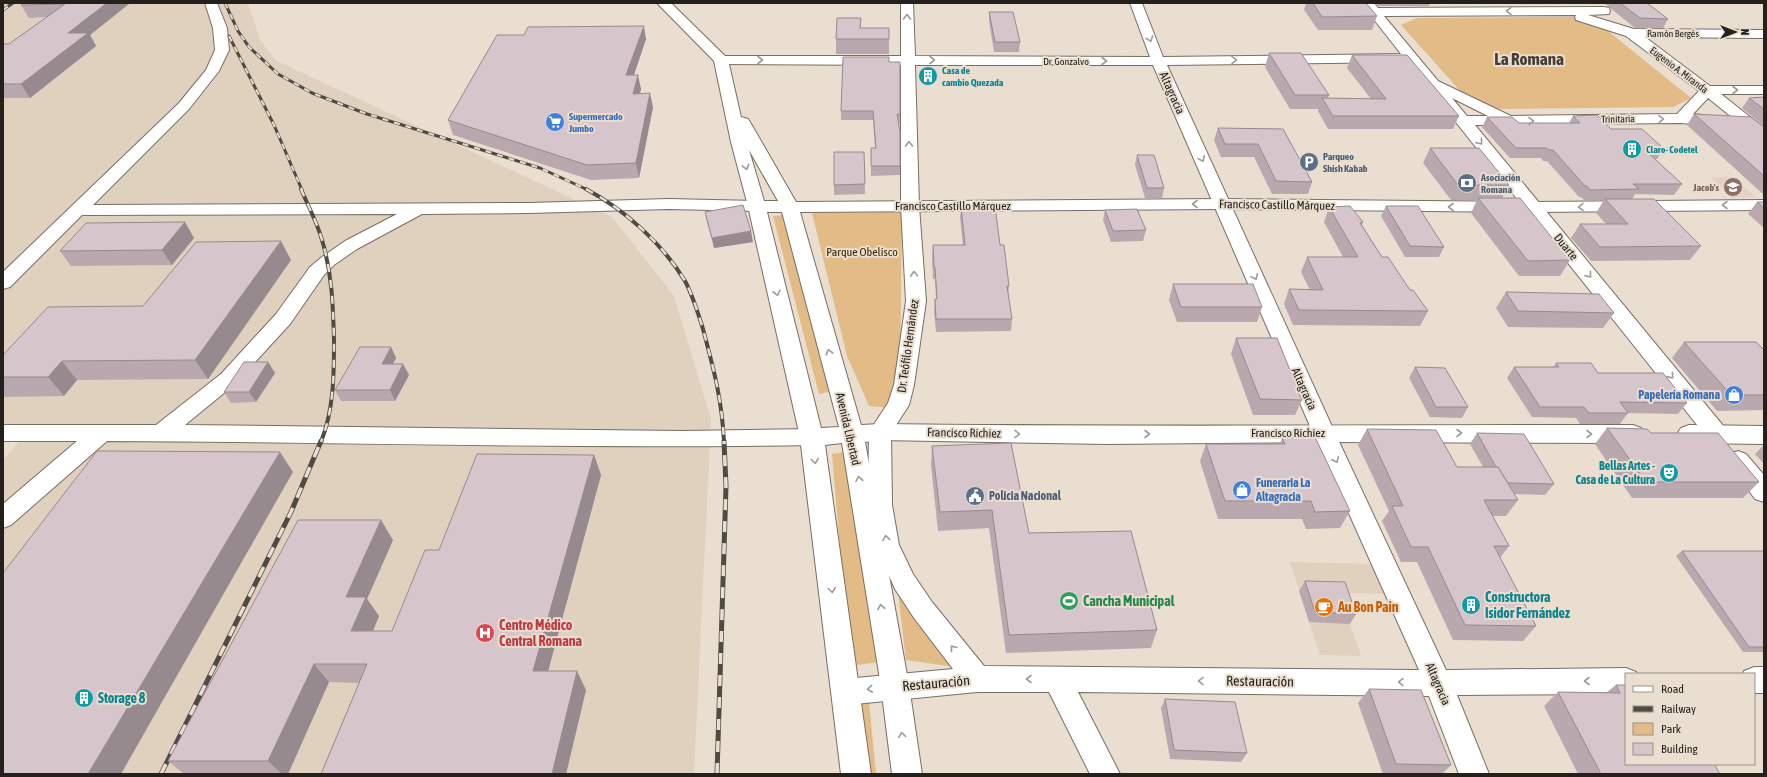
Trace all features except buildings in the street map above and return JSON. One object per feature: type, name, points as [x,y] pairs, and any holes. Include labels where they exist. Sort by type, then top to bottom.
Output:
[{"type":"main road","points":[[664,3],[721,60]]},
{"type":"main road","name":"Avenida Libertad","points":[[721,60],[739,142],[757,206],[812,437],[856,774]]},
{"type":"main road","name":"Avenida Libertad","points":[[731,102],[790,207],[852,434],[895,686],[907,774]]},
{"type":"main road","name":"Francisco Castillo Márquez","points":[[757,206],[1222,204],[1534,207],[1764,205]]},
{"type":"main road","name":"Francisco Richiez","points":[[812,437],[880,432],[1107,435],[1324,433],[1764,435]]},
{"type":"main road","name":"Duarte","points":[[1717,434],[1764,492]]},
{"type":"street","points":[[3,283],[80,210],[184,106],[212,71],[222,50],[220,28],[211,3]]},
{"type":"street","name":"Dr. Teófilo Hernández","points":[[880,432],[898,405],[904,385],[916,302],[910,206],[907,3]]},
{"type":"street","name":"Altagracia","points":[[1136,3],[1158,61],[1324,433],[1438,683],[1474,774]]},
{"type":"street","points":[[1370,7],[1411,13],[1600,7]]},
{"type":"street","name":"Duarte","points":[[1370,7],[1717,434]]},
{"type":"street","name":"Eugenio A. Miranda","points":[[1600,7],[1630,33],[1707,90],[1764,136]]},
{"type":"street","points":[[1537,10],[1584,18],[1630,33]]},
{"type":"street","points":[[1387,27],[1411,13]]},
{"type":"street","name":"Ramón Bergés","points":[[1630,33],[1764,34]]},
{"type":"street","name":"Dr. Gonzalvo","points":[[721,60],[1158,61],[1412,58]]},
{"type":"street","points":[[1431,82],[1511,121]]},
{"type":"street","points":[[1681,118],[1707,90],[1764,90]]},
{"type":"street","name":"Trinitaria","points":[[1464,121],[1681,118],[1748,123]]},
{"type":"street","points":[[80,210],[529,208],[669,204],[757,206]]},
{"type":"street","points":[[161,433],[228,378],[283,319],[317,271],[328,261],[351,245],[420,209]]},
{"type":"street","points":[[880,432],[880,505],[887,545],[904,581],[923,610],[977,679]]},
{"type":"street","points":[[3,433],[161,433],[682,439],[812,437]]},
{"type":"street","points":[[3,518],[102,433]]},
{"type":"street","name":"Restauración","points":[[845,692],[977,679],[1438,683],[1625,681]]},
{"type":"street","points":[[1057,679],[1105,774]]},
{"type":"shaded area","points":[[3,3],[248,3],[260,39],[275,60],[612,217],[674,296],[711,419],[694,774],[3,774],[3,460],[21,440],[3,440]]},
{"type":"shaded area","name":"Jacob's","points":[[1710,177],[1732,177],[1756,197],[1733,198]]},
{"type":"shaded area","points":[[1290,562],[1376,564],[1388,594],[1339,593],[1361,656],[1320,655]]},
{"type":"green space","points":[[1573,17],[1603,27],[1691,98],[1673,107],[1499,109],[1463,94],[1401,25],[1417,18]]},
{"type":"green space","name":"Parque Obelisco","points":[[902,212],[900,384],[890,408],[869,406],[847,356],[812,213]]},
{"type":"green space","points":[[796,214],[842,389],[819,394],[773,216]]},
{"type":"green space","points":[[859,450],[887,661],[850,666],[832,454]]},
{"type":"green space","points":[[897,584],[962,668],[906,660]]},
{"type":"green space","points":[[869,701],[876,774],[851,774],[845,704]]},
{"type":"railway","points":[[3,10],[13,3]]},
{"type":"railway","points":[[225,3],[238,31],[249,47],[278,74],[312,93],[367,114],[540,168],[587,190]]},
{"type":"railway","points":[[229,36],[274,125],[302,190]]},
{"type":"railway","points":[[301,189],[322,240],[330,277],[332,302],[334,366],[329,417],[321,442]]},
{"type":"railway","points":[[587,190],[615,207],[642,229],[676,267],[685,281],[703,329],[714,372],[721,412],[724,442]]},
{"type":"railway","points":[[161,774],[291,512],[321,441]]},
{"type":"railway","points":[[717,774],[726,486],[724,441]]},
{"type":"place","name":"Casa de cambio Quezada","points":[[928,76]]},
{"type":"place","name":"Supermercado Jumbo","points":[[555,122]]},
{"type":"place","name":"Claro- Codetel","points":[[1632,149]]},
{"type":"place","name":"Parqueo Shish Kabab","points":[[1309,162]]},
{"type":"place","name":"Asociación Romana","points":[[1467,183]]},
{"type":"place","name":"Jacob's","points":[[1733,187]]},
{"type":"place","name":"Papelería Romana","points":[[1734,395]]},
{"type":"place","name":"Bellas Artes - Casa de La Cultura","points":[[1669,473]]},
{"type":"place","name":"Funeraria La Altagracia","points":[[1242,490]]},
{"type":"place","name":"Policia Nacional","points":[[975,496]]},
{"type":"place","name":"Cancha Municipal","points":[[1069,601]]},
{"type":"place","name":"Constructora Isidor Fernández","points":[[1471,605]]},
{"type":"place","name":"Au Bon Pain","points":[[1324,607]]},
{"type":"place","name":"Centro Médico Central Romana","points":[[485,633]]},
{"type":"place","name":"Storage 8","points":[[84,698]]},
{"type":"district","name":"La Romana","points":[[1529,59]]}]
